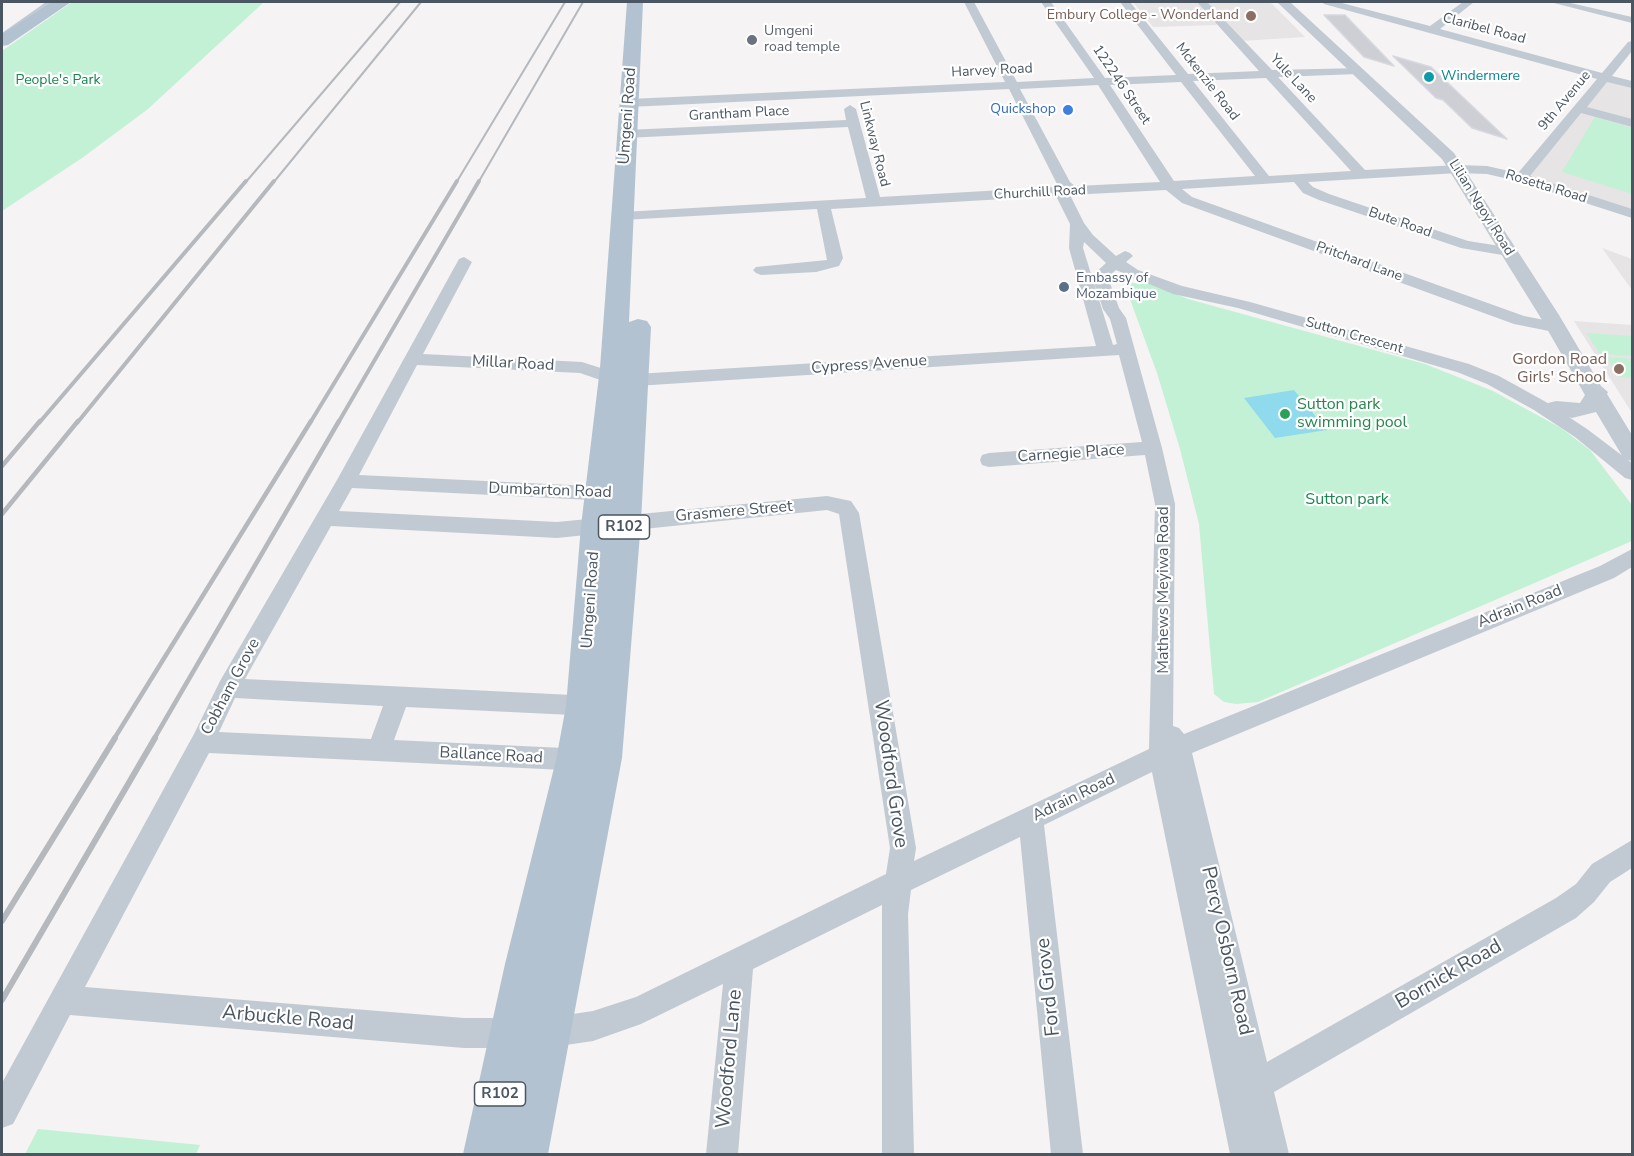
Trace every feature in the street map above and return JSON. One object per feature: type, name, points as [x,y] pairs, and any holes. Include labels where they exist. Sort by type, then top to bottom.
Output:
[{"type":"main road","points":[[5,19],[29,2]]},
{"type":"main road","points":[[2,41],[55,2]]},
{"type":"main road","points":[[2,41],[63,2]]},
{"type":"main road","name":"Umgeni Road","points":[[635,2],[637,103]]},
{"type":"main road","name":"Umgeni Road","points":[[488,1155],[529,1033],[589,759],[597,705],[624,379],[629,279],[639,202],[635,134],[648,2]]},
{"type":"main road","name":"Umgeni Road","points":[[635,134],[639,202]]},
{"type":"main road","name":"Umgeni Road","points":[[523,1155],[529,1033]]},
{"type":"street","points":[[969,2],[1066,189],[1120,259]]},
{"type":"street","name":"122246 Street","points":[[1046,2],[1170,186]]},
{"type":"street","name":"Mckenzie Road","points":[[1125,2],[1265,180]]},
{"type":"street","name":"Yule Lane","points":[[1202,2],[1363,176]]},
{"type":"street","name":"Lilian Ngoyi Road","points":[[1283,2],[1448,156],[1629,447]]},
{"type":"street","name":"Claribel Road","points":[[1328,2],[1632,85]]},
{"type":"street","points":[[1432,30],[1469,2]]},
{"type":"street","points":[[1556,2],[1632,20]]},
{"type":"street","name":"9th Avenue","points":[[1521,178],[1632,44]]},
{"type":"street","name":"Harvey Road","points":[[637,103],[1358,70]]},
{"type":"street","name":"Linkway Road","points":[[846,93],[874,202]]},
{"type":"street","points":[[1577,108],[1632,123]]},
{"type":"street","name":"Grantham Place","points":[[635,134],[854,123]]},
{"type":"street","name":"Churchill Road","points":[[639,202],[823,204],[874,202],[1066,189],[1170,186],[1458,169]]},
{"type":"street","name":"Rosetta Road","points":[[1458,169],[1487,170],[1521,178],[1632,214]]},
{"type":"street","name":"Bute Road","points":[[1298,179],[1308,190],[1324,197],[1466,246],[1508,251]]},
{"type":"street","name":"Pritchard Lane","points":[[1170,186],[1187,200],[1520,320],[1554,327]]},
{"type":"street","points":[[1066,189],[1077,224],[1076,248],[1116,350]]},
{"type":"street","points":[[761,270],[816,267],[834,263],[836,258],[823,204]]},
{"type":"street","points":[[1077,224],[1088,238],[1120,259]]},
{"type":"street","name":"Sutton Crescent","points":[[1120,259],[1179,291],[1191,292],[1463,368],[1556,408],[1629,447]]},
{"type":"street","name":"Mathews Meyiwa Road","points":[[1118,318],[1111,309],[1102,283],[1102,274],[1120,259]]},
{"type":"street","name":"Cobham Grove","points":[[2,1113],[202,742],[228,688],[326,518],[464,262]]},
{"type":"street","name":"Mathews Meyiwa Road","points":[[1138,270],[1122,280],[1118,288],[1121,308],[1116,350],[1153,448],[1165,504],[1163,723],[1170,752]]},
{"type":"street","name":"Cypress Avenue","points":[[624,379],[1116,350]]},
{"type":"street","name":"Millar Road","points":[[412,359],[582,368],[624,379]]},
{"type":"street","name":"Sutton Crescent","points":[[1512,390],[1581,433],[1632,473]]},
{"type":"street","points":[[1556,408],[1572,411],[1586,409],[1596,392]]},
{"type":"street","name":"Carnegie Place","points":[[989,460],[1153,448]]},
{"type":"street","name":"Dumbarton Road","points":[[346,481],[473,488],[612,509]]},
{"type":"street","name":"Dumbarton Road","points":[[457,523],[473,488]]},
{"type":"street","name":"Grasmere Street","points":[[612,509],[827,503],[844,506]]},
{"type":"street","name":"Woodford Grove","points":[[844,506],[849,513],[903,848],[894,914],[898,1155]]},
{"type":"street","name":"Dumbarton Road","points":[[326,518],[457,523],[557,530],[612,509]]},
{"type":"street","name":"Adrain Road","points":[[529,1033],[593,1026],[641,1010],[899,882],[1170,752],[1607,572],[1632,557]]},
{"type":"street","name":"Adrain Road","points":[[1607,572],[1632,566]]},
{"type":"street","points":[[228,688],[398,698],[597,705]]},
{"type":"street","points":[[379,749],[398,698]]},
{"type":"street","name":"Ballance Road","points":[[202,742],[589,759]]},
{"type":"street","name":"Percy Osborn Road","points":[[1170,752],[1273,1155]]},
{"type":"street","name":"Percy Osborn Road","points":[[1170,752],[1246,1155]]},
{"type":"street","name":"Ford Grove","points":[[1031,819],[1067,1155]]},
{"type":"street","name":"Bornick Road","points":[[1256,1085],[1566,908],[1585,893],[1601,873],[1632,853]]},
{"type":"street","name":"Woodford Lane","points":[[722,1155],[739,963]]},
{"type":"street","name":"Arbuckle Road","points":[[64,1000],[464,1033],[529,1033]]},
{"type":"shaded area","points":[[1133,2],[1197,2],[1217,25],[1153,27]]},
{"type":"shaded area","name":"Embury College - Wonderland","points":[[1205,2],[1270,2],[1305,37],[1241,41]]},
{"type":"shaded area","points":[[1604,77],[1632,85],[1632,214],[1521,178]]},
{"type":"shaded area","points":[[1602,248],[1632,259],[1632,290]]},
{"type":"shaded area","name":"Gordon Road Girls' School","points":[[1574,321],[1632,325],[1632,413]]},
{"type":"green space","name":"People's Park","points":[[72,2],[264,2],[148,109],[82,158],[2,211],[2,51]]},
{"type":"green space","points":[[1595,117],[1632,128],[1632,194],[1562,172]]},
{"type":"green space","name":"Sutton park","points":[[1130,283],[1152,284],[1188,299],[1425,364],[1493,391],[1561,428],[1590,450],[1632,505],[1632,541],[1258,702],[1236,704],[1224,702],[1214,694],[1199,524],[1157,373],[1127,291]]},
{"type":"green space","points":[[1586,333],[1632,336],[1632,356],[1600,354]]},
{"type":"green space","points":[[1606,357],[1632,359],[1632,378],[1620,377]]},
{"type":"green space","points":[[38,1129],[200,1145],[196,1154],[25,1154]]},
{"type":"water","name":"Sutton park swimming pool","points":[[1294,390],[1327,430],[1275,438],[1244,398]]},
{"type":"building","points":[[1324,15],[1345,15],[1394,66],[1364,57]]},
{"type":"building","points":[[1393,56],[1431,67],[1507,139],[1472,128],[1443,100],[1436,98]]},
{"type":"railway","points":[[245,183],[400,2]]},
{"type":"railway","points":[[273,183],[421,2]]},
{"type":"railway","points":[[456,183],[565,2]]},
{"type":"railway","points":[[478,183],[583,2]]},
{"type":"railway","points":[[39,423],[246,181]]},
{"type":"railway","points":[[77,423],[274,181]]},
{"type":"railway","points":[[310,423],[457,181]]},
{"type":"railway","points":[[338,423],[479,181]]},
{"type":"railway","points":[[2,466],[40,421]]},
{"type":"railway","points":[[2,514],[78,421]]},
{"type":"railway","points":[[114,739],[311,421]]},
{"type":"railway","points":[[154,739],[339,421]]},
{"type":"railway","points":[[2,921],[115,738]]},
{"type":"railway","points":[[2,1000],[155,738]]},
{"type":"place","name":"Embury College - Wonderland","points":[[1251,16]]},
{"type":"place","name":"Umgeni road temple","points":[[752,40]]},
{"type":"place","name":"Windermere","points":[[1429,77]]},
{"type":"place","name":"Quickshop","points":[[1068,110]]},
{"type":"place","name":"Embassy of Mozambique","points":[[1064,287]]},
{"type":"place","name":"Gordon Road Girls' School","points":[[1619,369]]},
{"type":"place","name":"Sutton park swimming pool","points":[[1285,414]]}]
